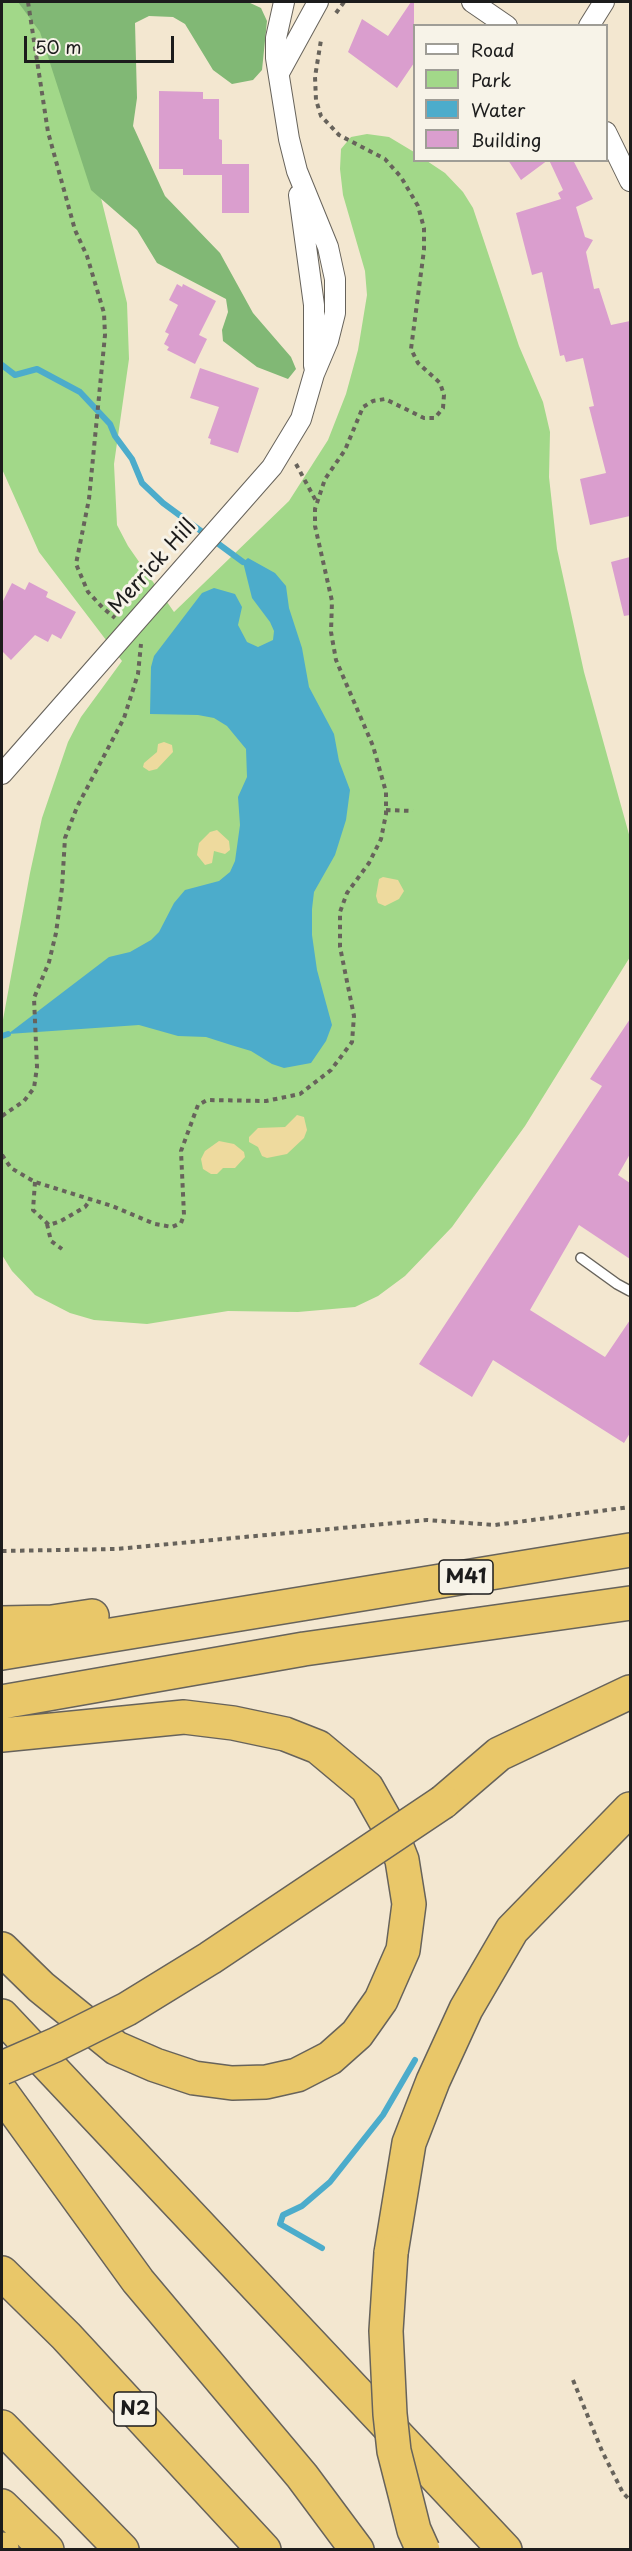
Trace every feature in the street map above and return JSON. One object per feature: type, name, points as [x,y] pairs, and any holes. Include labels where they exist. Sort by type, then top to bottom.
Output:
[{"type":"highway","name":"M41","points":[[2,1653],[630,1550]]},
{"type":"highway","points":[[2,1623],[52,1622],[204,1600],[249,1599],[301,1603]]},
{"type":"highway","name":"M41","points":[[2,1702],[304,1649],[630,1603]]},
{"type":"highway","points":[[2,2068],[55,2045],[127,2009],[210,1958],[443,1802],[499,1754],[630,1692]]},
{"type":"highway","points":[[2,1735],[184,1717],[233,1723],[285,1734],[318,1747],[367,1788],[389,1827],[402,1860],[409,1904],[403,1950],[381,2000],[357,2034],[330,2058],[297,2075],[266,2082],[232,2083],[194,2078],[155,2065],[116,2048],[41,1986],[2,1949]]},
{"type":"highway","points":[[423,2550],[394,2451],[386,2331],[391,2253],[409,2143],[433,2081],[466,2008],[512,1930],[630,1809]]},
{"type":"highway","points":[[2,2016],[505,2550]]},
{"type":"highway","points":[[2,2093],[138,2281],[302,2476],[357,2550]]},
{"type":"highway","name":"N2","points":[[2,2273],[66,2336],[264,2550]]},
{"type":"highway","points":[[2,2427],[122,2550]]},
{"type":"highway","points":[[2,2506],[48,2550]]},
{"type":"street","name":"Merrick Hill","points":[[2,774],[272,468],[300,419],[314,374],[314,305],[297,171],[276,58],[276,38],[284,2]]},
{"type":"street","points":[[279,73],[318,2]]},
{"type":"street","points":[[472,2],[504,24]]},
{"type":"street","points":[[590,24],[604,2]]},
{"type":"street","points":[[608,136],[630,182]]},
{"type":"lane","points":[[581,1258],[630,1291]]},
{"type":"path","points":[[2,1116],[24,1101],[34,1088],[37,1067],[35,990],[49,962],[56,933],[63,888],[65,838],[77,807],[124,718],[138,674],[140,643],[130,629],[97,603],[81,580],[76,564],[89,499],[105,335],[104,314],[87,256],[75,231],[48,132],[28,2]]},
{"type":"path","points":[[331,21],[344,2]]},
{"type":"path","points":[[2,1155],[12,1168],[35,1182],[91,1199],[164,1227],[177,1225],[184,1215],[181,1151],[198,1105],[214,1099],[254,1102],[291,1097],[310,1088],[345,1054],[352,1042],[354,1025],[340,947],[340,912],[347,893],[377,850],[386,810],[386,792],[377,756],[343,678],[332,644],[332,601],[315,526],[316,501],[325,479],[345,450],[359,413],[368,404],[385,399],[429,418],[439,415],[444,395],[440,383],[418,363],[411,349],[424,250],[421,214],[414,195],[392,166],[373,152],[339,135],[321,116],[316,100],[315,77],[318,48],[324,31]]},
{"type":"path","points":[[283,451],[295,464],[316,501]]},
{"type":"path","points":[[386,810],[412,811]]},
{"type":"path","points":[[35,1182],[33,1210],[47,1224],[51,1240],[62,1249]]},
{"type":"path","points":[[47,1224],[61,1221],[85,1207],[91,1199]]},
{"type":"path","points":[[2,1551],[116,1549],[428,1520],[495,1526],[630,1507]]},
{"type":"path","points":[[573,2380],[602,2451],[623,2493],[630,2500]]},
{"type":"green space","points":[[2,2],[63,2],[100,194],[127,303],[129,359],[114,464],[117,525],[128,546],[174,612],[289,501],[328,440],[346,394],[358,350],[367,295],[365,271],[343,195],[340,169],[341,149],[351,137],[367,134],[389,137],[413,151],[413,162],[428,162],[445,173],[463,192],[473,208],[519,346],[543,402],[550,432],[549,477],[557,549],[584,672],[630,838],[630,957],[525,1126],[452,1227],[405,1276],[378,1296],[355,1307],[298,1312],[228,1311],[147,1324],[94,1320],[70,1313],[35,1295],[12,1271],[2,1255],[2,1025],[30,873],[42,818],[68,742],[81,717],[122,661],[39,552],[2,469]]},
{"type":"green space","points":[[18,2],[248,2],[261,8],[267,21],[262,70],[253,80],[232,84],[213,70],[185,24],[173,17],[149,16],[135,23],[137,98],[133,126],[165,196],[220,253],[253,313],[291,357],[296,369],[288,379],[257,367],[223,341],[222,330],[228,312],[226,299],[157,263],[137,230],[91,190],[40,32]]},
{"type":"sand","points":[[164,742],[172,745],[173,752],[157,769],[149,771],[143,767],[144,763],[157,752],[158,744]]},
{"type":"sand","points":[[217,830],[229,841],[230,850],[225,854],[214,851],[212,863],[205,865],[197,855],[199,843],[210,832]]},
{"type":"sand","points":[[383,877],[398,880],[404,891],[399,899],[385,906],[378,903],[376,896],[379,879]]},
{"type":"sand","points":[[297,1115],[304,1117],[307,1130],[304,1138],[287,1154],[267,1158],[262,1156],[258,1147],[249,1142],[249,1137],[258,1128],[285,1127]]},
{"type":"sand","points":[[219,1141],[234,1144],[244,1152],[245,1157],[235,1168],[223,1168],[217,1174],[211,1174],[203,1169],[201,1159],[205,1151]]},
{"type":"water","points":[[248,558],[275,573],[286,586],[289,608],[302,648],[309,687],[334,734],[339,761],[350,790],[346,820],[335,855],[314,892],[312,909],[312,935],[317,970],[332,1025],[326,1041],[311,1063],[284,1068],[272,1064],[251,1051],[206,1037],[178,1036],[139,1025],[8,1034],[109,957],[130,952],[151,940],[159,932],[174,903],[185,890],[219,881],[230,872],[235,861],[240,825],[238,797],[247,777],[246,749],[227,726],[214,718],[198,715],[150,714],[151,667],[154,656],[202,593],[214,588],[235,594],[242,607],[238,625],[247,642],[258,647],[273,640],[274,631],[270,622],[252,598],[243,562]]},
{"type":"building","points":[[411,2],[414,2],[413,64],[397,88],[348,52],[362,19],[388,36]]},
{"type":"building","points":[[159,91],[203,92],[203,99],[219,99],[219,139],[222,140],[222,164],[249,164],[249,213],[222,213],[222,175],[183,175],[183,169],[159,169]]},
{"type":"building","points":[[509,162],[545,162],[521,180]]},
{"type":"building","points":[[550,162],[574,162],[593,199],[576,207],[585,237],[593,240],[586,252],[594,289],[599,288],[611,325],[630,321],[630,516],[590,525],[580,479],[606,473],[589,407],[594,406],[583,358],[566,362],[564,355],[560,356],[542,272],[532,275],[516,213],[561,199],[558,193],[563,190]]},
{"type":"building","points":[[177,284],[182,287],[183,284],[216,301],[199,335],[207,339],[195,364],[167,350],[169,347],[164,344],[169,334],[165,332],[178,305],[169,300]]},
{"type":"building","points":[[200,368],[259,388],[238,453],[210,444],[211,439],[208,438],[219,407],[190,398]]},
{"type":"building","points":[[630,557],[630,615],[624,616],[611,562]]},
{"type":"building","points":[[29,582],[48,592],[46,597],[76,612],[61,639],[52,634],[48,642],[35,635],[11,660],[2,651],[2,603],[12,583],[25,590]]},
{"type":"building","points":[[630,1019],[630,1154],[618,1175],[630,1183],[630,1259],[579,1225],[530,1310],[605,1357],[630,1320],[630,1433],[624,1443],[493,1360],[472,1397],[419,1364],[602,1086],[590,1079]]},
{"type":"waterway","points":[[2,365],[15,375],[37,369],[80,392],[110,424],[115,436],[132,459],[142,483],[163,503],[243,562]]},
{"type":"waterway","points":[[2,1036],[8,1034]]},
{"type":"waterway","points":[[322,2248],[280,2224],[283,2215],[302,2206],[330,2182],[383,2115],[415,2060]]}]
